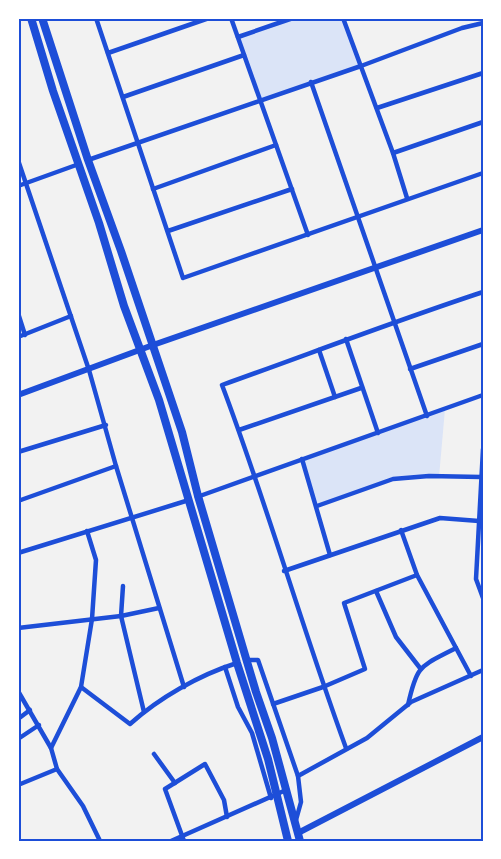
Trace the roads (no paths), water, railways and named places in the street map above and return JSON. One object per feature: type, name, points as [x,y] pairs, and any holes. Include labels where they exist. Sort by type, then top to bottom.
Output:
[{"type":"highway","points":[[31,18],[140,350],[159,400],[237,663],[259,728],[274,796],[288,841]]},
{"type":"highway","points":[[42,18],[88,160],[182,432],[198,496],[246,660],[272,738],[299,837]]},
{"type":"street","points":[[96,18],[183,278],[483,173]]},
{"type":"street","points":[[108,53],[209,18]]},
{"type":"street","points":[[231,18],[308,235]]},
{"type":"street","points":[[238,37],[292,18]]},
{"type":"street","points":[[345,19],[407,198]]},
{"type":"street","points":[[88,160],[361,66],[462,28],[483,23]]},
{"type":"street","points":[[123,97],[244,55]]},
{"type":"street","points":[[377,108],[483,72]]},
{"type":"street","points":[[311,82],[427,416]]},
{"type":"street","points":[[393,153],[483,122]]},
{"type":"street","points":[[153,189],[276,145]]},
{"type":"street","points":[[18,160],[89,370],[184,687]]},
{"type":"street","points":[[18,186],[79,164]]},
{"type":"street","points":[[168,231],[292,189]]},
{"type":"street","points":[[18,395],[153,345],[483,230]]},
{"type":"street","points":[[346,748],[323,687],[255,476],[222,385],[393,321],[483,292]]},
{"type":"street","points":[[18,313],[25,334]]},
{"type":"street","points":[[18,337],[71,316]]},
{"type":"street","points":[[345,339],[378,433]]},
{"type":"street","points":[[410,369],[483,345]]},
{"type":"street","points":[[319,350],[335,397]]},
{"type":"street","points":[[239,430],[361,388]]},
{"type":"street","points":[[18,553],[189,500],[483,395]]},
{"type":"street","points":[[18,452],[106,425]]},
{"type":"street","points":[[483,449],[476,579],[483,598]]},
{"type":"street","points":[[302,459],[330,555]]},
{"type":"street","points":[[18,501],[116,466]]},
{"type":"street","points":[[317,506],[393,479],[429,476],[481,477]]},
{"type":"street","points":[[284,571],[440,518],[478,521]]},
{"type":"street","points":[[401,530],[417,576],[471,676]]},
{"type":"street","points":[[51,748],[81,687],[92,620],[96,560],[87,531]]},
{"type":"street","points":[[273,704],[323,687],[365,669],[344,603],[417,576]]},
{"type":"street","points":[[123,586],[121,616],[144,712]]},
{"type":"street","points":[[376,591],[396,637],[420,669]]},
{"type":"street","points":[[18,628],[121,616],[159,608]]},
{"type":"street","points":[[408,705],[413,680],[420,669],[456,648]]},
{"type":"street","points":[[246,660],[258,660],[298,776],[301,802],[295,822]]},
{"type":"street","points":[[81,687],[130,724],[144,712],[184,687],[237,663]]},
{"type":"street","points":[[225,667],[238,707],[252,733],[274,796]]},
{"type":"street","points":[[298,776],[367,738],[408,705],[483,670]]},
{"type":"street","points":[[18,691],[51,748],[57,769],[83,806],[100,841]]},
{"type":"street","points":[[18,719],[30,710]]},
{"type":"street","points":[[18,739],[39,725]]},
{"type":"street","points":[[299,837],[483,737]]},
{"type":"street","points":[[154,754],[175,783]]},
{"type":"street","points":[[183,839],[165,789],[205,764],[224,800],[227,816]]},
{"type":"street","points":[[18,785],[57,769]]},
{"type":"street","points":[[171,841],[183,839],[227,816],[286,790]]}]
